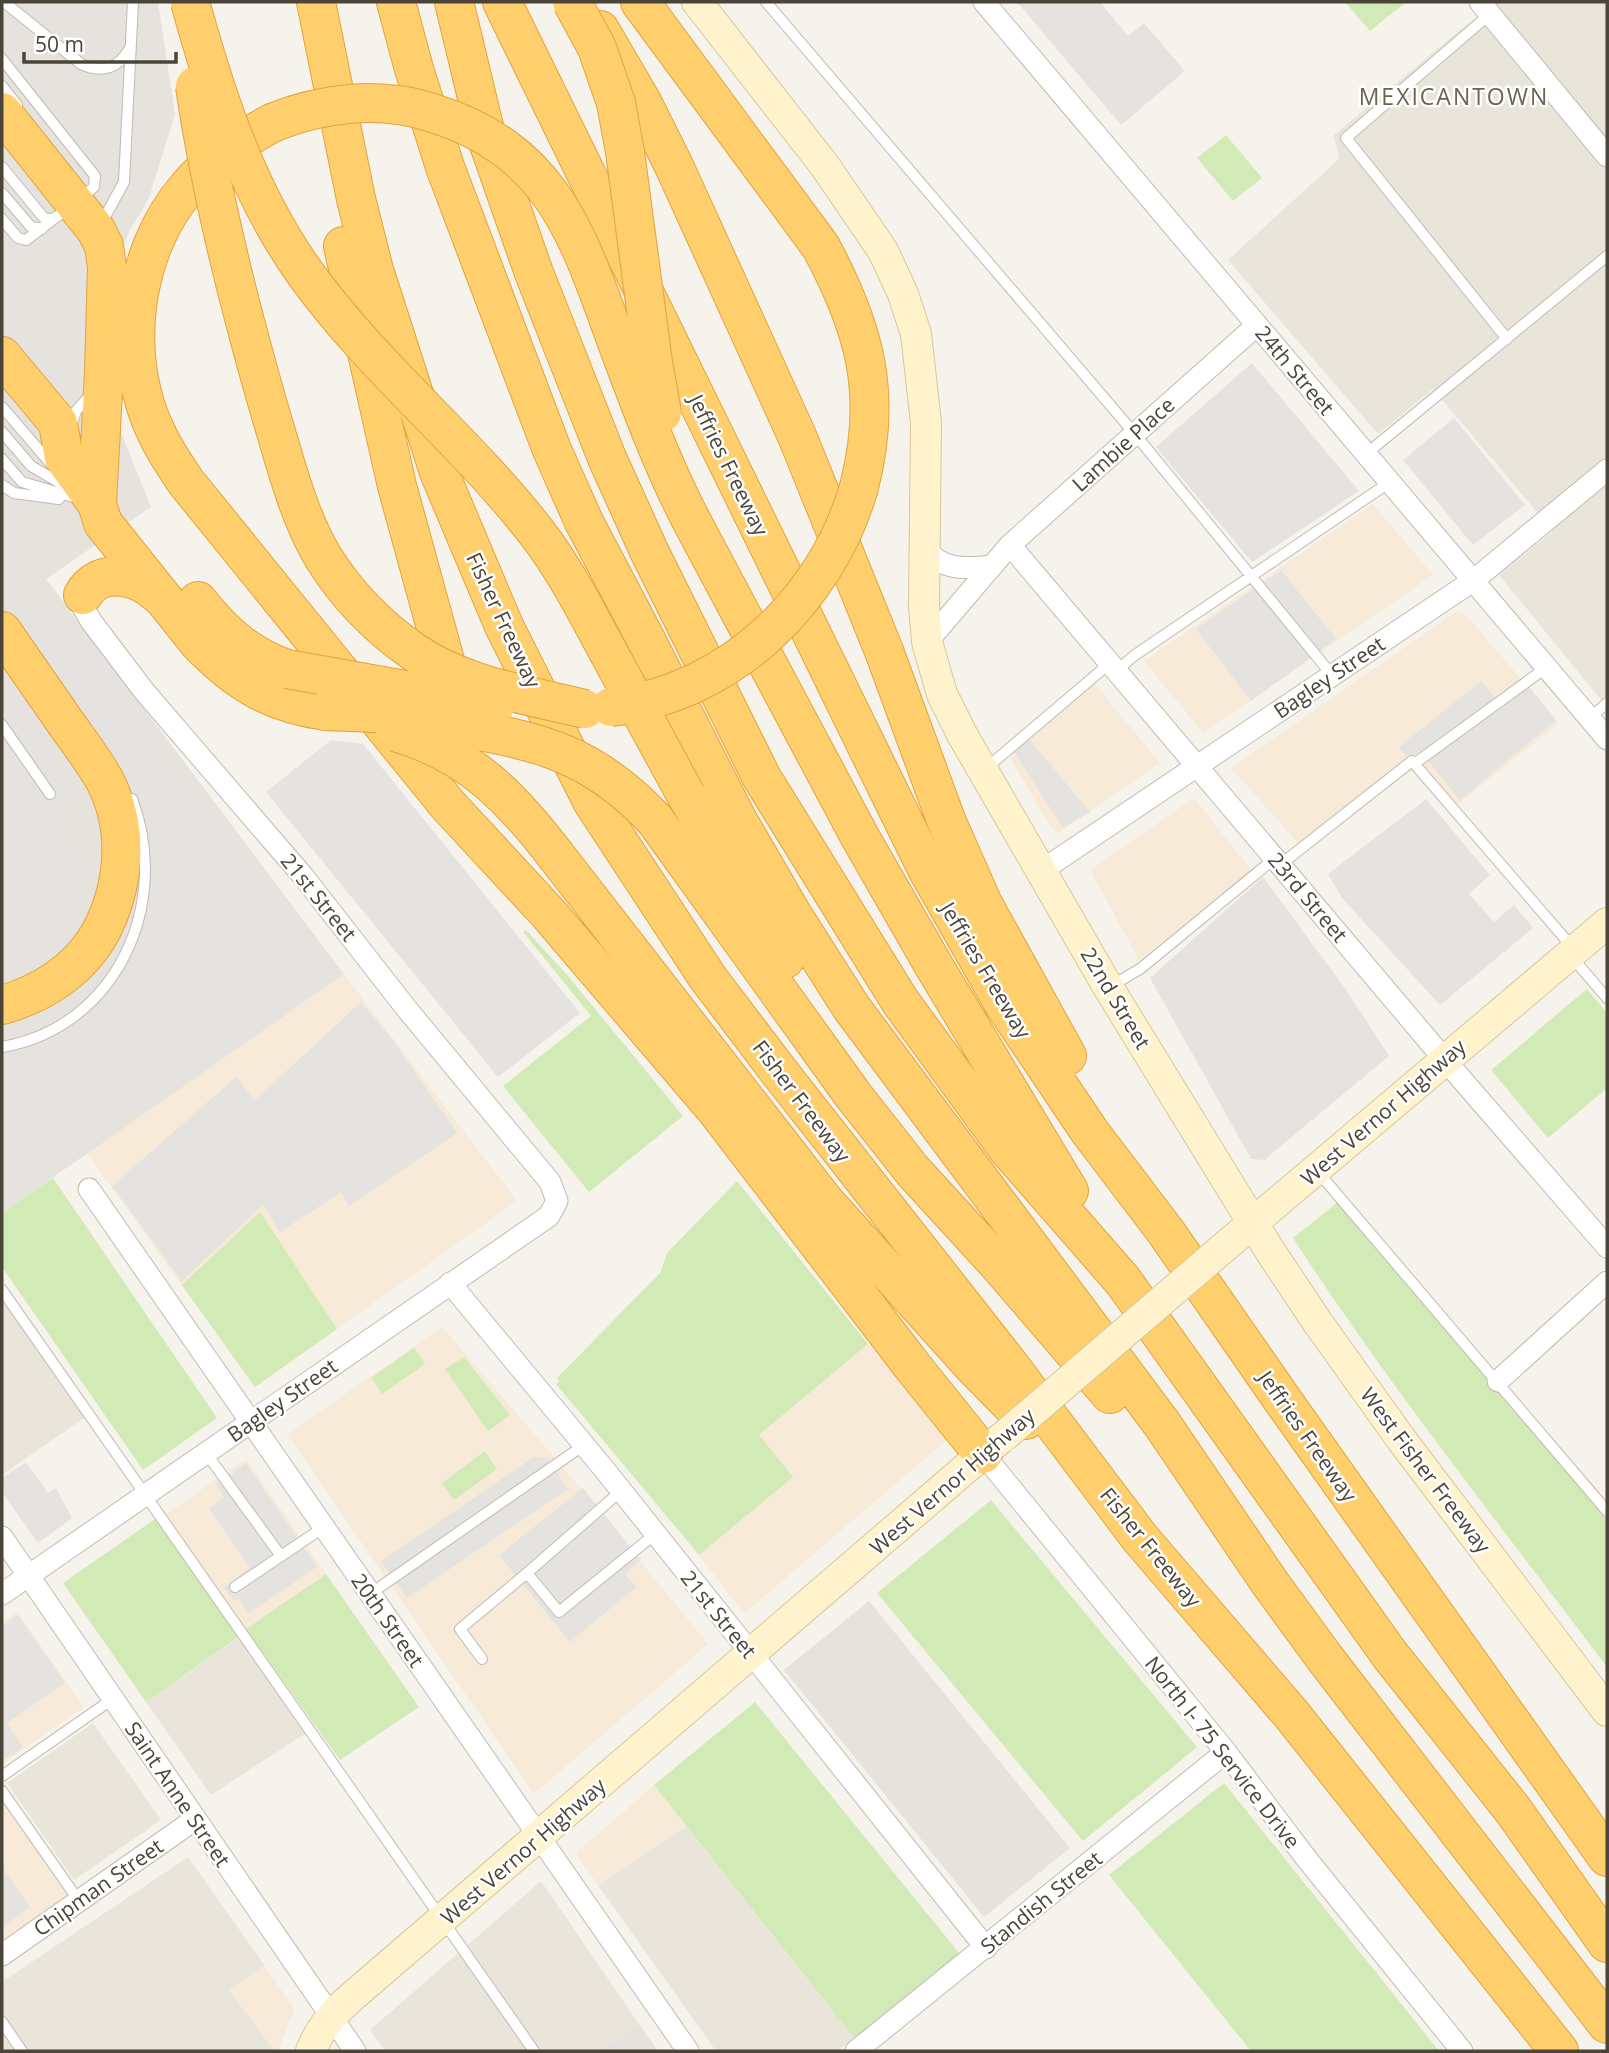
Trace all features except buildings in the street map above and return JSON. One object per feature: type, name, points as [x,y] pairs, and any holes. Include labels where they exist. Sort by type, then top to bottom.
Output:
[{"type":"highway","points":[[184,2],[205,147],[237,288],[295,493],[309,531],[323,556],[341,584],[363,609],[415,653],[485,685],[584,709]]},
{"type":"highway","points":[[190,2],[213,85],[236,144],[270,217],[304,272],[354,334],[511,502],[568,576],[686,795],[748,901],[867,1082],[999,1265]]},
{"type":"highway","points":[[300,2],[299,37],[320,149],[397,486],[435,626],[475,766],[507,842],[548,914]]},
{"type":"highway","name":"Fisher Freeway","points":[[316,2],[331,83],[374,270],[439,472],[504,626],[592,801],[708,978],[785,1080],[1011,1367],[1140,1538],[1292,1715],[1559,2051]]},
{"type":"highway","points":[[396,2],[445,167],[552,450],[584,522],[737,819],[851,1007],[1162,1424],[1324,1657],[1607,2024]]},
{"type":"highway","points":[[454,2],[487,139],[534,273],[592,421],[650,552],[762,778],[900,1001],[1007,1148],[1123,1281]]},
{"type":"highway","name":"Jeffries Freeway","points":[[502,2],[927,869],[1003,1003],[1090,1132],[1166,1232],[1325,1462],[1607,1857]]},
{"type":"highway","points":[[572,2],[597,48],[616,103],[658,400],[691,520]]},
{"type":"highway","points":[[579,2],[608,41],[674,166],[797,436],[884,651],[946,820],[983,904],[1166,1232]]},
{"type":"highway","points":[[102,505],[126,512],[226,633],[263,661],[287,669],[490,706],[584,709],[647,700],[680,689],[715,672],[767,637],[790,614],[820,573],[842,534],[866,460],[870,408],[867,369],[845,292],[821,247],[640,2]]},
{"type":"highway","points":[[993,1445],[913,1367],[717,1111],[548,914],[447,804],[186,482],[157,435],[147,408],[136,350],[136,324],[145,267],[155,242],[185,189],[223,153],[272,123],[294,114],[354,103],[402,105],[423,109],[481,133],[500,145],[548,189],[574,230],[656,446],[691,520],[860,837],[1123,1281],[1390,1655],[1513,1810],[1607,1943]]},
{"type":"highway","points":[[14,115],[75,209],[107,267],[100,408],[102,545],[83,595]]},
{"type":"highway","points":[[2,356],[58,423],[64,458],[102,505],[173,609],[216,660],[250,687],[267,696],[408,736],[449,754],[468,765],[512,802],[826,1203],[974,1367],[1140,1538]]},
{"type":"highway","points":[[83,595],[88,585],[97,580],[118,576],[134,578],[147,584],[173,609]]},
{"type":"highway","points":[[2,631],[90,758],[112,796],[120,830],[121,868],[110,914],[81,958],[64,975],[42,990],[2,1005]]},
{"type":"highway","points":[[322,711],[385,714],[521,738],[581,762],[615,782],[655,820],[853,1095],[912,1170],[999,1265],[1270,1583]]},
{"type":"street","name":"22nd Street","points":[[697,2],[825,166],[883,251],[904,294],[916,334],[923,378],[926,423],[924,606],[927,642],[942,694],[983,771],[1108,987],[1252,1224]]},
{"type":"street","name":"24th Street","points":[[984,2],[1607,739]]},
{"type":"street","points":[[1485,8],[1607,156]]},
{"type":"street","name":"Lambie Place","points":[[927,642],[1010,545],[1257,325]]},
{"type":"street","name":"Bagley Street","points":[[1041,872],[1474,580],[1607,470]]},
{"type":"street","points":[[924,545],[936,560],[948,565],[965,568],[992,566]]},
{"type":"street","name":"23rd Street","points":[[1010,545],[1444,1059],[1607,1247]]},
{"type":"street","name":"21st Street","points":[[83,595],[83,607],[91,621],[144,691],[303,876],[406,1008],[550,1182],[557,1201]]},
{"type":"street","name":"West Vernor Highway","points":[[311,2051],[316,2037],[331,2017],[993,1445],[1607,923]]},
{"type":"street","name":"20th Street","points":[[89,1189],[688,2051]]},
{"type":"street","name":"Bagley Street","points":[[2,1594],[549,1216],[557,1201]]},
{"type":"street","name":"West Fisher Freeway","points":[[1252,1224],[1318,1324],[1401,1438],[1607,1711]]},
{"type":"street","points":[[1498,1381],[1607,1282]]},
{"type":"street","name":"21st Street","points":[[450,1283],[621,1491],[986,1948]]},
{"type":"street","name":"North I- 75 Service Drive","points":[[993,1445],[1307,1858],[1462,2051]]},
{"type":"street","name":"Saint Anne Street","points":[[2,1536],[194,1820],[355,2051]]},
{"type":"street","name":"Standish Street","points":[[856,2051],[1226,1752]]},
{"type":"street","name":"Chipman Street","points":[[2,1955],[194,1820]]},
{"type":"lane","points":[[4,2],[81,64],[90,68],[99,69],[118,64],[131,48]]},
{"type":"lane","points":[[2,167],[46,219],[75,209],[103,218],[124,183],[133,2]]},
{"type":"lane","points":[[766,2],[1134,433],[1332,675]]},
{"type":"lane","points":[[1485,8],[1346,138],[1507,339]]},
{"type":"lane","points":[[2,59],[95,176],[94,187],[75,209],[29,239],[20,240],[2,219]]},
{"type":"lane","points":[[2,86],[14,115]]},
{"type":"lane","points":[[2,193],[31,228],[42,229]]},
{"type":"lane","points":[[1366,454],[1607,256]]},
{"type":"lane","points":[[2,407],[54,467],[102,505]]},
{"type":"lane","points":[[2,432],[31,466],[102,505]]},
{"type":"lane","points":[[48,437],[57,462],[102,505]]},
{"type":"lane","points":[[2,459],[22,482],[102,505]]},
{"type":"lane","points":[[84,467],[102,505]]},
{"type":"lane","points":[[983,771],[1113,667],[1135,655],[1390,482]]},
{"type":"lane","points":[[2,485],[14,493],[102,505]]},
{"type":"lane","points":[[1414,764],[1546,667]]},
{"type":"lane","points":[[37,681],[73,710]]},
{"type":"lane","points":[[1590,718],[1607,703]]},
{"type":"lane","points":[[2,725],[50,794]]},
{"type":"lane","points":[[1108,987],[1140,969],[1412,761],[1607,998]]},
{"type":"lane","points":[[2,1047],[29,1040],[68,1020],[100,991],[125,956],[139,920],[146,880],[141,828],[126,788]]},
{"type":"lane","points":[[1316,1170],[1607,1511]]},
{"type":"lane","points":[[2,1290],[534,2051]]},
{"type":"lane","points":[[370,1594],[584,1446]]},
{"type":"lane","points":[[206,1453],[281,1556]]},
{"type":"lane","points":[[482,1659],[460,1629],[621,1491]]},
{"type":"lane","points":[[235,1587],[324,1527]]},
{"type":"lane","points":[[527,1573],[559,1612],[655,1534]]},
{"type":"lane","points":[[2,1776],[114,1698]]},
{"type":"lane","points":[[2,1791],[79,1901]]},
{"type":"lane","points":[[2,2022],[22,2051]]},
{"type":"shaded area","points":[[2,2],[158,2],[175,114],[149,198],[129,232],[118,260],[114,415],[151,507],[46,579],[344,974],[2,1213]]},
{"type":"shaded area","points":[[1017,2],[1100,2],[1128,36],[1144,23],[1185,71],[1121,125]]},
{"type":"shaded area","points":[[1494,2],[1607,2],[1607,707],[1499,575],[1553,531],[1433,389],[1378,434],[1228,260],[1339,159],[1334,135],[1466,25],[1496,5]]},
{"type":"shaded area","points":[[1252,363],[1359,491],[1252,562],[1156,447]]},
{"type":"shaded area","points":[[1454,418],[1525,505],[1473,545],[1403,460]]},
{"type":"shaded area","points":[[1373,504],[1433,575],[1203,733],[1144,661]]},
{"type":"shaded area","points":[[1281,570],[1336,639],[1251,701],[1196,629]]},
{"type":"shaded area","points":[[51,608],[151,734],[120,759],[24,628]]},
{"type":"shaded area","points":[[1457,611],[1465,614],[1559,723],[1455,807],[1420,764],[1306,852],[1231,768]]},
{"type":"shaded area","points":[[1522,678],[1556,720],[1460,800],[1420,751],[1409,759],[1399,747],[1481,681],[1496,699]]},
{"type":"shaded area","points":[[1094,683],[1160,763],[1058,833],[1050,826],[1010,758],[1013,752]]},
{"type":"shaded area","points":[[2,687],[73,789],[73,795],[58,804],[56,809],[63,823],[53,831],[2,757]]},
{"type":"shaded area","points":[[1029,739],[1090,812],[1063,828],[1014,752]]},
{"type":"shaded area","points":[[331,740],[363,744],[580,1013],[498,1077],[266,792]]},
{"type":"shaded area","points":[[149,756],[183,794],[190,790],[311,947],[303,953],[318,968],[327,964],[337,974],[2,1205],[2,1061],[51,1046],[85,1025],[111,1003],[142,955],[149,936],[158,892],[158,842],[152,816],[134,766]]},
{"type":"shaded area","points":[[2,760],[87,882],[83,899],[73,920],[60,936],[29,961],[2,972]]},
{"type":"shaded area","points":[[1194,798],[1251,870],[1139,960],[1090,870]]},
{"type":"shaded area","points":[[1426,799],[1490,875],[1469,894],[1494,922],[1514,905],[1533,928],[1440,1005],[1342,898],[1328,874]]},
{"type":"shaded area","points":[[1263,877],[1347,991],[1389,1056],[1264,1160],[1251,1159],[1150,978]]},
{"type":"shaded area","points":[[344,974],[517,1201],[255,1387],[87,1153]]},
{"type":"shaded area","points":[[361,1002],[393,1040],[457,1133],[349,1206],[341,1192],[280,1232],[263,1205],[182,1281],[112,1186],[236,1077],[255,1100]]},
{"type":"shaded area","points":[[2,1294],[88,1415],[2,1475]]},
{"type":"shaded area","points":[[442,1327],[578,1485],[708,1644],[534,1794],[287,1434]]},
{"type":"shaded area","points":[[868,1344],[948,1439],[744,1614],[699,1555],[793,1477],[758,1436]]},
{"type":"shaded area","points":[[534,1457],[547,1458],[568,1489],[407,1598],[381,1561]]},
{"type":"shaded area","points":[[246,1459],[326,1574],[246,1629],[166,1514]]},
{"type":"shaded area","points":[[26,1462],[48,1493],[56,1488],[72,1518],[38,1543],[2,1492],[2,1478]]},
{"type":"shaded area","points":[[246,1463],[317,1567],[249,1613],[239,1599],[234,1601],[224,1587],[250,1568],[209,1508],[224,1497],[216,1484]]},
{"type":"shaded area","points":[[583,1488],[641,1560],[625,1574],[636,1587],[570,1642],[499,1555]]},
{"type":"shaded area","points":[[869,1601],[1070,1848],[984,1917],[784,1670]]},
{"type":"shaded area","points":[[17,1612],[84,1707],[2,1764],[2,1623]]},
{"type":"shaded area","points":[[18,1615],[65,1683],[7,1723],[23,1747],[2,1761],[2,1626]]},
{"type":"shaded area","points":[[242,1635],[309,1731],[211,1795],[146,1702]]},
{"type":"shaded area","points":[[93,1723],[161,1820],[74,1880],[7,1783]]},
{"type":"shaded area","points":[[654,1785],[686,1826],[598,1885],[576,1853]]},
{"type":"shaded area","points":[[2,1791],[74,1894],[2,1945]]},
{"type":"shaded area","points":[[686,1826],[854,2038],[837,2051],[716,2051],[598,1885]]},
{"type":"shaded area","points":[[188,1857],[265,1966],[229,1990],[275,2051],[2,2051],[2,1982]]},
{"type":"shaded area","points":[[2,1867],[30,1907],[2,1927]]},
{"type":"shaded area","points":[[541,1881],[639,2024],[601,2051],[385,2051],[370,2030]]},
{"type":"shaded area","points":[[265,1966],[294,2009],[278,2051],[275,2051],[229,1990]]},
{"type":"shaded area","points":[[639,2024],[658,2051],[601,2051]]},
{"type":"green space","points":[[1345,2],[1406,2],[1370,31]]},
{"type":"green space","points":[[1226,135],[1262,178],[1233,201],[1197,158]]},
{"type":"green space","points":[[526,930],[568,976],[683,1116],[589,1192],[503,1086],[591,1016],[523,932]]},
{"type":"green space","points":[[1587,989],[1607,1013],[1607,1088],[1548,1138],[1491,1070]]},
{"type":"green space","points":[[53,1178],[217,1418],[143,1470],[2,1267],[2,1213]]},
{"type":"green space","points":[[737,1181],[868,1344],[759,1435],[793,1477],[699,1555],[556,1384],[559,1381],[557,1378],[660,1273],[667,1253]]},
{"type":"green space","points":[[1338,1202],[1607,1520],[1607,1667],[1407,1402],[1293,1238]]},
{"type":"green space","points":[[260,1212],[337,1329],[255,1387],[182,1285]]},
{"type":"green space","points":[[414,1348],[425,1364],[382,1394],[371,1378]]},
{"type":"green space","points":[[464,1357],[510,1415],[488,1431],[445,1369]]},
{"type":"green space","points":[[485,1451],[497,1469],[454,1500],[442,1483]]},
{"type":"green space","points":[[991,1500],[1197,1747],[1083,1841],[877,1593]]},
{"type":"green space","points":[[155,1519],[238,1637],[146,1702],[63,1583]]},
{"type":"green space","points":[[326,1574],[419,1707],[340,1760],[246,1629]]},
{"type":"green space","points":[[755,1702],[960,1954],[854,2038],[654,1785]]},
{"type":"green space","points":[[1224,1783],[1439,2051],[1251,2051],[1109,1875]]},
{"type":"district","name":"MEXICANTOWN","points":[[1454,96]]}]
